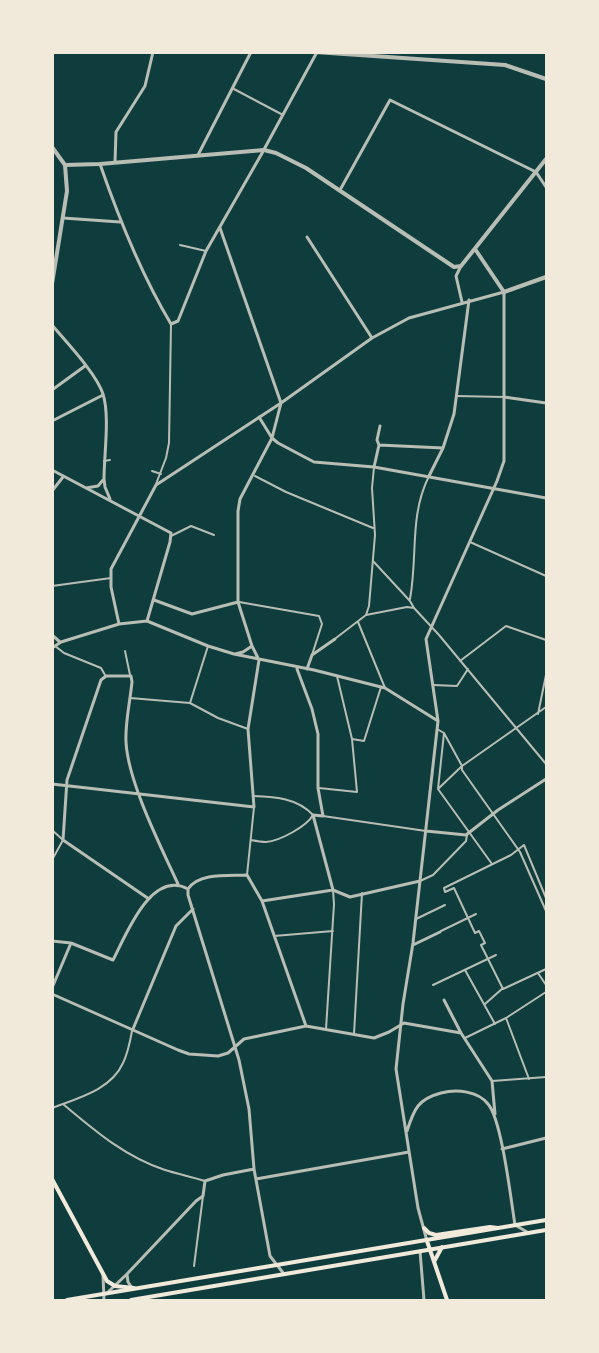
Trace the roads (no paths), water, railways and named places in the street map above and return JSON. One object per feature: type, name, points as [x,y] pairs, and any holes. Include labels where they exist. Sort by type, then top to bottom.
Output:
[{"type":"main road","points":[[52,1179],[103,1275],[115,1286],[140,1289]]},
{"type":"main road","points":[[68,1300],[104,1298],[140,1289],[546,1220]]},
{"type":"main road","points":[[424,1228],[436,1235],[490,1227],[498,1228]]},
{"type":"main road","points":[[131,1300],[546,1230]]},
{"type":"main road","points":[[451,1237],[457,1232]]},
{"type":"main road","points":[[427,1241],[447,1300]]},
{"type":"main road","points":[[434,1261],[442,1247]]},
{"type":"street","points":[[115,162],[116,132],[145,86],[153,52]]},
{"type":"street","points":[[198,155],[251,52]]},
{"type":"street","points":[[171,324],[178,321],[206,251],[264,150],[316,52],[505,65],[546,79]]},
{"type":"street","points":[[395,59],[398,52]]},
{"type":"street","points":[[232,88],[283,115]]},
{"type":"street","points":[[340,190],[390,100],[536,172],[546,187]]},
{"type":"street","points":[[52,147],[65,165],[67,191],[52,284]]},
{"type":"street","points":[[65,165],[273,151],[306,168],[454,267],[461,266]]},
{"type":"street","points":[[462,302],[456,276],[461,266],[546,159]]},
{"type":"street","points":[[100,164],[120,222],[171,324],[169,443],[156,486],[111,569],[114,605],[119,624]]},
{"type":"street","points":[[63,218],[120,222]]},
{"type":"street","points":[[220,228],[281,403],[272,438],[240,499],[238,511],[238,602],[252,646],[259,660],[248,729],[254,807],[247,875],[262,901],[306,1026]]},
{"type":"street","points":[[307,237],[372,338]]},
{"type":"street","points":[[180,245],[206,251]]},
{"type":"street","points":[[427,1241],[409,1152],[396,1069],[416,919],[438,721],[426,639],[447,599],[504,461],[504,292],[475,249]]},
{"type":"street","points":[[156,486],[281,403],[372,338],[409,318],[504,292],[546,277]]},
{"type":"street","points":[[410,601],[420,494],[443,448],[454,414],[469,300]]},
{"type":"street","points":[[52,325],[96,381],[103,395],[104,479],[111,501]]},
{"type":"street","points":[[52,390],[84,366]]},
{"type":"street","points":[[52,421],[103,395]]},
{"type":"street","points":[[456,396],[504,397],[546,403]]},
{"type":"street","points":[[271,409],[277,418]]},
{"type":"street","points":[[259,417],[272,438],[278,443],[314,462],[374,467],[546,498]]},
{"type":"street","points":[[366,615],[369,606],[373,561],[372,488],[380,426]]},
{"type":"street","points":[[379,446],[443,448]]},
{"type":"street","points":[[104,461],[110,460]]},
{"type":"street","points":[[52,470],[168,530],[171,536],[147,621]]},
{"type":"street","points":[[152,471],[160,474]]},
{"type":"street","points":[[254,475],[286,492],[374,529]]},
{"type":"street","points":[[52,491],[63,477]]},
{"type":"street","points":[[84,488],[98,486],[104,479]]},
{"type":"street","points":[[171,536],[191,526],[214,535]]},
{"type":"street","points":[[470,542],[546,576]]},
{"type":"street","points":[[373,561],[468,669],[546,764]]},
{"type":"street","points":[[52,586],[111,579]]},
{"type":"street","points":[[154,600],[192,614],[238,602],[316,614],[322,624],[307,669]]},
{"type":"street","points":[[312,655],[366,615],[407,607],[414,608]]},
{"type":"street","points":[[105,676],[100,668],[54,647],[61,642],[119,624],[147,621],[234,654],[385,688],[438,721]]},
{"type":"street","points":[[358,622],[385,688]]},
{"type":"street","points":[[460,661],[506,626],[546,640]]},
{"type":"street","points":[[52,635],[61,642]]},
{"type":"street","points":[[190,703],[208,646]]},
{"type":"street","points":[[234,654],[243,652],[252,646]]},
{"type":"street","points":[[125,651],[130,676],[126,741],[128,756],[140,795],[178,884],[188,889],[235,1048],[249,1109],[254,1169],[270,1256],[284,1274]]},
{"type":"street","points":[[297,668],[312,709],[318,734],[318,788],[323,816]]},
{"type":"street","points":[[433,685],[457,686],[468,669]]},
{"type":"street","points":[[538,714],[546,675]]},
{"type":"street","points":[[105,676],[130,676]]},
{"type":"street","points":[[52,860],[63,840],[67,780],[105,676]]},
{"type":"street","points":[[318,788],[357,792],[352,740],[337,676]]},
{"type":"street","points":[[352,740],[364,741],[381,687]]},
{"type":"street","points":[[130,698],[190,703],[218,718],[248,729]]},
{"type":"street","points":[[438,789],[462,766],[518,729],[546,707]]},
{"type":"street","points":[[437,729],[444,733],[462,770],[518,849],[546,911]]},
{"type":"street","points":[[444,733],[438,789],[468,834],[492,864]]},
{"type":"street","points":[[262,901],[333,890],[350,897],[433,875],[466,841],[468,834],[492,814],[546,779]]},
{"type":"street","points":[[52,784],[254,807]]},
{"type":"street","points":[[253,796],[289,800],[304,805],[313,815],[335,899],[326,1029]]},
{"type":"street","points":[[313,815],[426,831],[468,834]]},
{"type":"street","points":[[251,840],[267,842],[304,826],[313,815]]},
{"type":"street","points":[[52,830],[149,899]]},
{"type":"street","points":[[503,988],[481,945],[485,944],[479,931],[475,933],[454,888],[445,892],[444,888],[524,845],[546,898]]},
{"type":"street","points":[[188,889],[191,885],[208,877],[247,875]]},
{"type":"street","points":[[52,941],[71,943],[113,960],[140,908],[162,889],[178,884]]},
{"type":"street","points":[[354,1034],[362,893]]},
{"type":"street","points":[[416,919],[445,904]]},
{"type":"street","points":[[52,1108],[94,1091],[115,1077],[123,1065],[133,1029],[176,926],[193,909]]},
{"type":"street","points":[[412,945],[476,914]]},
{"type":"street","points":[[274,936],[333,931]]},
{"type":"street","points":[[52,988],[71,943]]},
{"type":"street","points":[[433,985],[496,955]]},
{"type":"street","points":[[485,1004],[503,988],[546,969]]},
{"type":"street","points":[[465,970],[495,1024]]},
{"type":"street","points":[[538,973],[546,985]]},
{"type":"street","points":[[465,1038],[506,1018],[546,992]]},
{"type":"street","points":[[52,994],[189,1054],[218,1056],[228,1053],[244,1039],[306,1026],[374,1038],[404,1023],[461,1033]]},
{"type":"street","points":[[444,1000],[461,1033],[492,1081],[495,1115],[515,1225],[528,1233]]},
{"type":"street","points":[[506,1018],[529,1078]]},
{"type":"street","points":[[492,1081],[546,1077]]},
{"type":"street","points":[[406,1133],[418,1105],[426,1099],[448,1091],[480,1096],[495,1115]]},
{"type":"street","points":[[63,1104],[101,1136],[132,1155],[163,1169],[205,1181],[254,1169]]},
{"type":"street","points":[[502,1149],[546,1138]]},
{"type":"street","points":[[256,1179],[409,1152]]},
{"type":"street","points":[[194,1266],[205,1181]]},
{"type":"street","points":[[104,1298],[203,1196]]},
{"type":"street","points":[[420,1251],[424,1300]]},
{"type":"street","points":[[127,1274],[132,1288]]},
{"type":"street","points":[[103,1275],[104,1298]]}]
